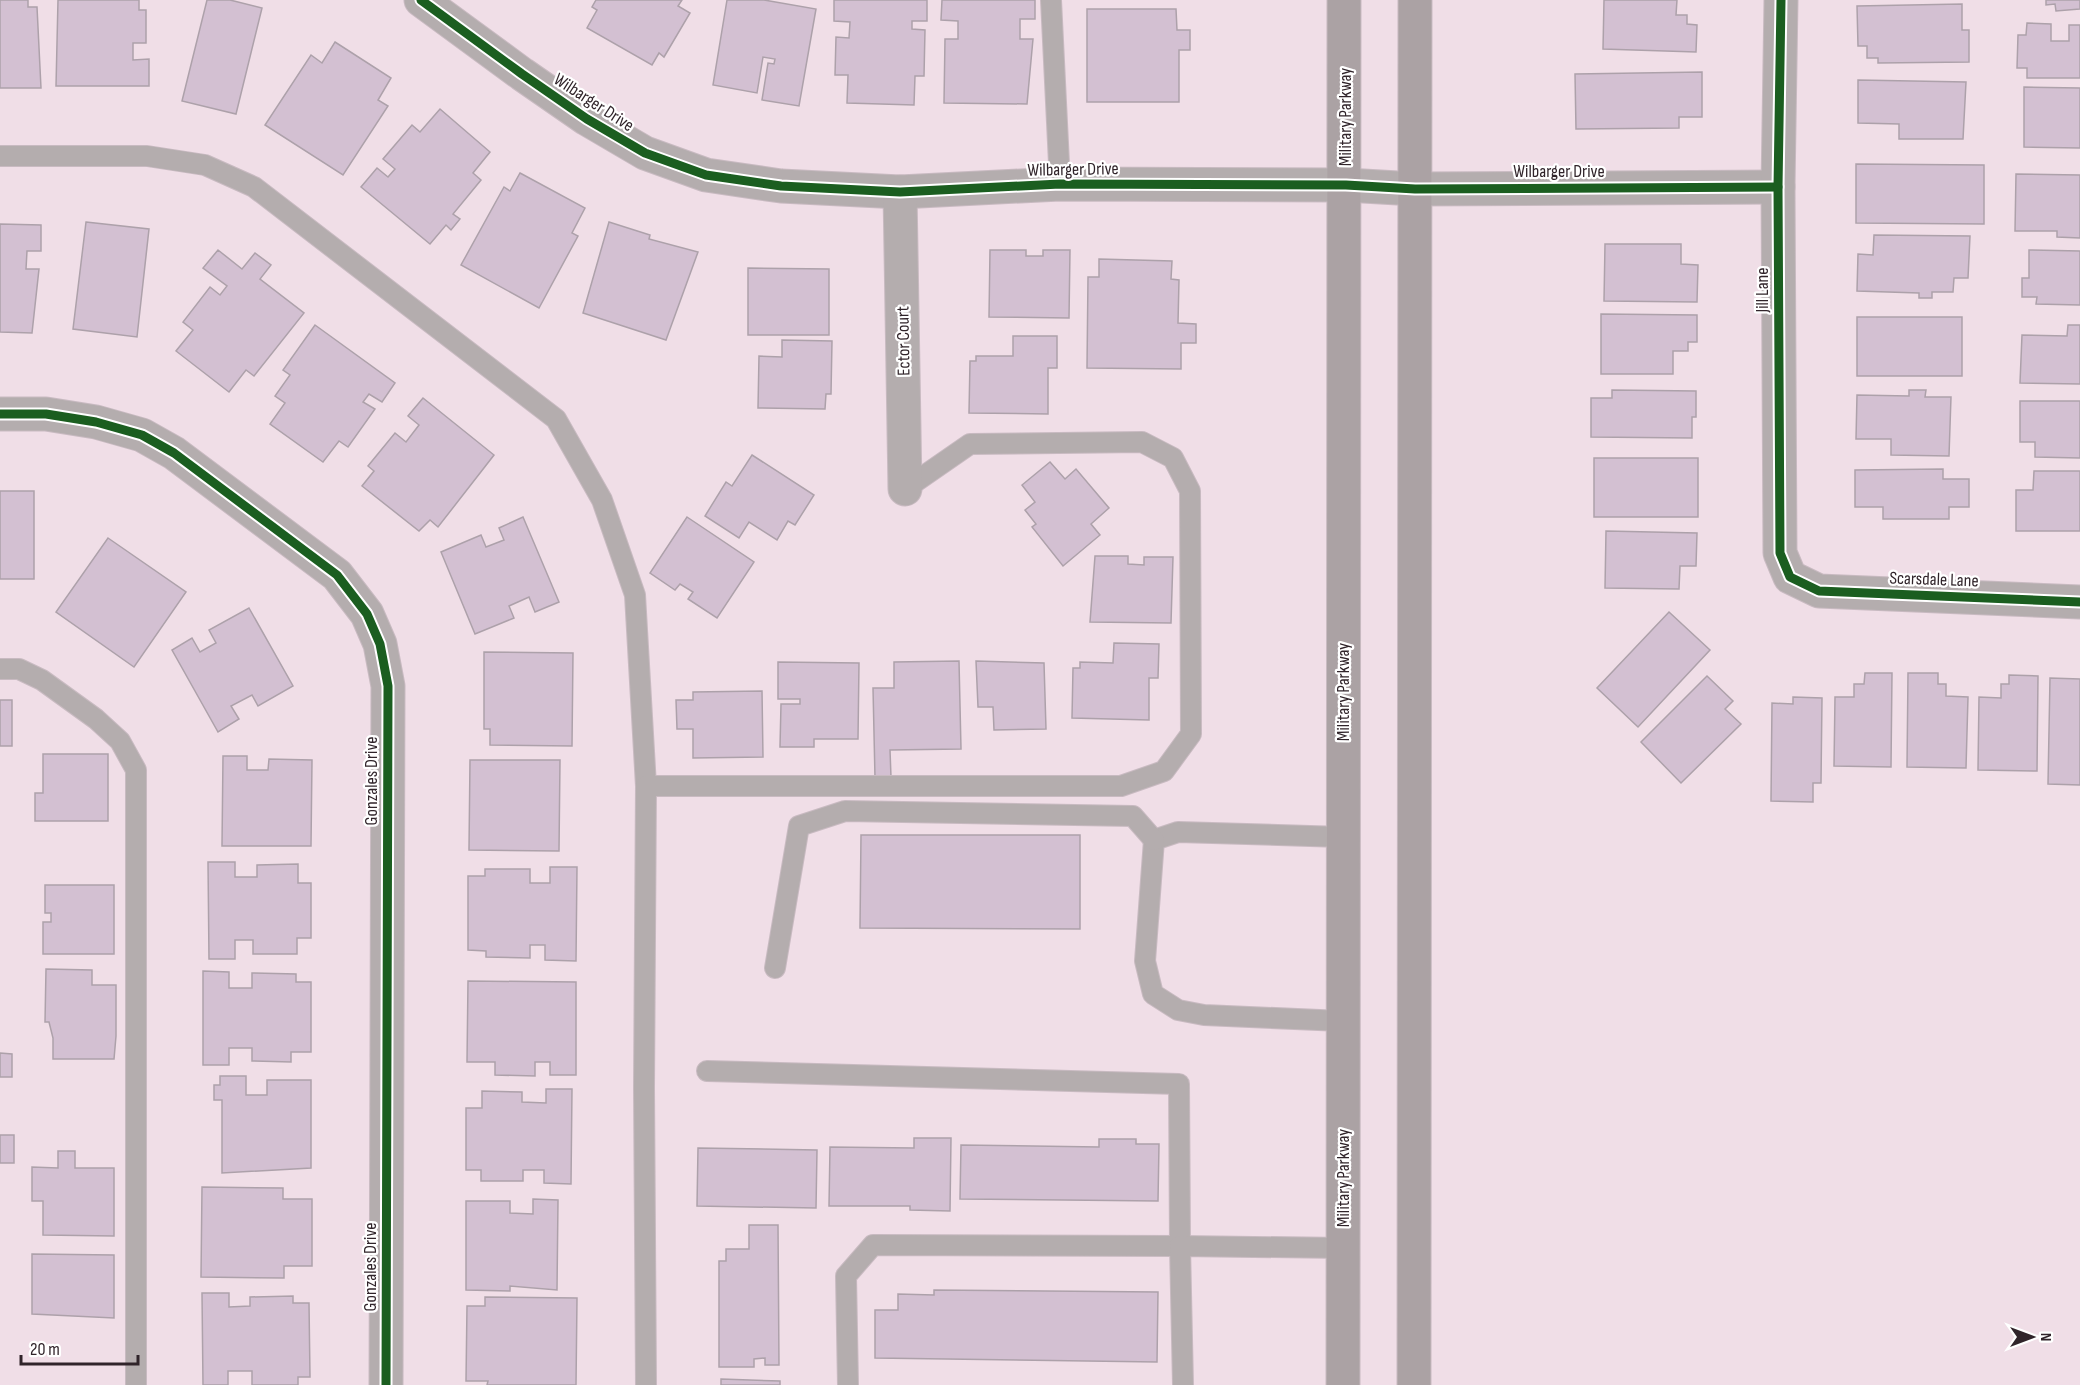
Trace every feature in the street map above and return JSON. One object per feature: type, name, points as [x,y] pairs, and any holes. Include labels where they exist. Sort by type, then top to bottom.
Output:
[{"type":"main road","name":"Military Parkway","points":[[1343,1385],[1342,837],[1346,185],[1344,0]]},
{"type":"main road","points":[[1414,1385],[1415,0]]},
{"type":"street","name":"Wilbarger Drive","points":[[421,0],[540,87],[587,119],[645,153],[706,175],[781,186],[900,192],[1060,184],[1346,185],[1415,189],[1778,188]]},
{"type":"street","name":"Jill Lane","points":[[1781,0],[1778,188],[1780,554],[1790,577]]},
{"type":"street","name":"Ector Court","points":[[900,192],[905,489]]},
{"type":"street","name":"Gonzales Drive","points":[[0,414],[46,414],[96,422],[142,435],[174,453],[338,575],[367,614],[380,644],[388,686],[386,1385]]},
{"type":"street","name":"Scarsdale Lane","points":[[1790,577],[1819,591],[2080,602]]},
{"type":"lane","points":[[1051,0],[1060,184]]},
{"type":"lane","points":[[0,156],[147,156],[205,165],[254,188],[556,419],[602,500],[635,595],[646,786],[644,1088],[646,1385]]},
{"type":"lane","points":[[646,786],[1121,786],[1164,771],[1191,734],[1190,491],[1173,458],[1142,442],[970,444],[905,489]]},
{"type":"lane","points":[[0,669],[19,669],[42,680],[96,719],[120,741],[136,770],[136,1385]]},
{"type":"lane","points":[[775,968],[799,825],[845,811],[1133,816],[1154,840],[1145,961],[1153,994],[1178,1010],[1204,1015],[1342,1021]]},
{"type":"lane","points":[[1154,840],[1178,832],[1342,837]]},
{"type":"lane","points":[[707,1071],[1179,1084],[1183,1385]]},
{"type":"lane","points":[[848,1385],[846,1276],[873,1245],[1343,1248]]},
{"type":"building","points":[[0,0],[28,0],[28,7],[37,7],[41,88],[0,88]]},
{"type":"building","points":[[58,0],[139,0],[139,10],[146,10],[146,43],[133,43],[133,60],[149,59],[149,86],[56,86]]},
{"type":"building","points":[[207,0],[230,0],[262,8],[236,114],[182,101]]},
{"type":"building","points":[[596,0],[682,0],[678,6],[690,13],[664,57],[659,53],[652,65],[587,28],[597,10],[592,7]]},
{"type":"building","points":[[727,0],[764,0],[816,9],[799,106],[762,100],[768,63],[774,64],[775,59],[763,57],[757,93],[713,85]]},
{"type":"building","points":[[834,0],[927,0],[927,21],[912,21],[912,29],[925,30],[924,76],[915,76],[914,105],[847,103],[848,75],[835,75],[836,37],[849,38],[850,22],[834,21]]},
{"type":"building","points":[[942,0],[1035,0],[1035,19],[1020,19],[1020,39],[1033,39],[1027,104],[944,103],[945,39],[958,39],[958,21],[941,20]]},
{"type":"building","points":[[1604,0],[1677,0],[1676,15],[1687,15],[1687,24],[1697,25],[1696,52],[1603,49]]},
{"type":"building","points":[[2046,0],[2080,0],[2080,9],[2056,11],[2055,4],[2046,5]]},
{"type":"building","points":[[1962,4],[1962,30],[1969,30],[1969,62],[1878,63],[1878,58],[1867,58],[1867,46],[1858,46],[1857,6]]},
{"type":"building","points":[[1087,9],[1176,9],[1177,30],[1190,30],[1190,50],[1179,50],[1179,102],[1087,102]]},
{"type":"building","points":[[2027,23],[2051,24],[2051,41],[2069,41],[2069,25],[2080,25],[2080,78],[2027,78],[2027,68],[2017,68],[2018,35],[2026,35]]},
{"type":"building","points":[[335,42],[391,78],[378,100],[388,106],[343,175],[265,125],[311,55],[322,63]]},
{"type":"building","points":[[1702,72],[1702,117],[1679,117],[1679,128],[1576,129],[1575,74]]},
{"type":"building","points":[[1858,80],[1966,82],[1963,139],[1899,139],[1899,124],[1858,123]]},
{"type":"building","points":[[2024,87],[2080,88],[2080,148],[2024,147]]},
{"type":"building","points":[[440,109],[490,152],[473,173],[481,180],[453,214],[460,219],[451,230],[446,225],[430,244],[361,187],[377,168],[388,177],[395,169],[383,159],[412,125],[420,132]]},
{"type":"building","points":[[1856,164],[1984,165],[1984,224],[1856,223]]},
{"type":"building","points":[[520,173],[585,208],[572,233],[578,236],[539,308],[461,265],[504,187],[510,191]]},
{"type":"building","points":[[2016,174],[2080,175],[2080,238],[2057,237],[2057,231],[2015,231]]},
{"type":"building","points":[[86,222],[149,229],[137,337],[73,329]]},
{"type":"building","points":[[609,222],[650,235],[649,239],[698,252],[666,340],[583,313]]},
{"type":"building","points":[[0,224],[41,225],[41,251],[27,251],[26,269],[39,269],[32,333],[0,332]]},
{"type":"building","points":[[1874,235],[1970,236],[1968,278],[1954,278],[1953,292],[1932,292],[1932,298],[1919,298],[1919,293],[1857,291],[1858,254],[1873,255]]},
{"type":"building","points":[[1605,244],[1681,244],[1681,264],[1698,265],[1697,302],[1604,301]]},
{"type":"building","points":[[218,250],[242,269],[255,253],[271,265],[260,279],[304,313],[254,376],[246,370],[229,392],[176,351],[193,330],[183,322],[210,287],[220,295],[227,286],[203,268]]},
{"type":"building","points":[[990,250],[1026,250],[1026,256],[1043,256],[1043,250],[1070,250],[1069,318],[989,317]]},
{"type":"building","points":[[2029,250],[2080,251],[2080,305],[2036,304],[2037,297],[2022,297],[2022,278],[2029,278]]},
{"type":"building","points":[[1099,259],[1172,261],[1171,279],[1179,280],[1178,323],[1196,324],[1196,343],[1181,343],[1181,369],[1087,368],[1088,277],[1099,277]]},
{"type":"building","points":[[748,268],[829,269],[829,335],[748,335]]},
{"type":"building","points":[[1601,314],[1697,315],[1697,342],[1688,342],[1688,351],[1673,351],[1673,374],[1601,374]]},
{"type":"building","points":[[1857,317],[1962,317],[1962,376],[1857,376]]},
{"type":"building","points":[[315,325],[395,383],[382,402],[369,394],[363,402],[375,409],[348,447],[339,441],[323,462],[270,424],[285,403],[275,396],[290,375],[283,370]]},
{"type":"building","points":[[2068,325],[2080,325],[2080,384],[2020,383],[2022,335],[2067,336]]},
{"type":"building","points":[[1013,336],[1057,336],[1057,368],[1048,368],[1048,414],[969,413],[970,361],[976,361],[976,356],[1013,356]]},
{"type":"building","points":[[782,340],[832,341],[831,394],[826,394],[825,409],[758,408],[759,356],[782,357]]},
{"type":"building","points":[[1612,390],[1696,391],[1696,417],[1692,417],[1692,438],[1591,437],[1591,398],[1612,398]]},
{"type":"building","points":[[1909,390],[1926,390],[1925,397],[1951,397],[1949,456],[1891,455],[1891,439],[1856,439],[1857,395],[1909,396]]},
{"type":"building","points":[[423,398],[494,455],[438,527],[430,520],[419,531],[362,486],[374,471],[368,466],[395,433],[406,442],[419,425],[408,416]]},
{"type":"building","points":[[2020,401],[2080,401],[2080,458],[2035,457],[2035,442],[2020,442]]},
{"type":"building","points":[[752,455],[814,495],[795,525],[788,521],[777,540],[749,522],[739,538],[705,516],[726,482],[732,486]]},
{"type":"building","points":[[1594,458],[1698,458],[1698,517],[1594,517]]},
{"type":"building","points":[[1050,462],[1065,479],[1076,469],[1109,508],[1091,524],[1100,535],[1063,566],[1032,527],[1036,524],[1025,510],[1035,502],[1022,485]]},
{"type":"building","points":[[1943,469],[1943,479],[1969,479],[1969,507],[1949,507],[1949,519],[1883,519],[1883,507],[1855,507],[1855,470]]},
{"type":"building","points":[[2034,471],[2080,471],[2080,531],[2016,531],[2016,490],[2033,490]]},
{"type":"building","points":[[0,491],[34,491],[34,579],[0,579]]},
{"type":"building","points":[[523,517],[559,602],[535,612],[529,597],[509,606],[514,618],[475,634],[441,552],[481,535],[486,547],[504,540],[499,528]]},
{"type":"building","points":[[687,517],[754,562],[717,618],[688,599],[693,592],[680,584],[675,590],[650,573]]},
{"type":"building","points":[[1606,531],[1697,533],[1696,566],[1680,566],[1679,589],[1605,588]]},
{"type":"building","points":[[108,538],[186,592],[134,667],[56,612]]},
{"type":"building","points":[[1095,556],[1128,556],[1128,564],[1144,565],[1144,557],[1173,557],[1171,623],[1090,622]]},
{"type":"building","points":[[249,608],[293,686],[258,706],[252,695],[231,706],[239,719],[218,732],[172,650],[192,638],[200,652],[216,643],[209,630]]},
{"type":"building","points":[[1669,612],[1710,650],[1638,727],[1597,688]]},
{"type":"building","points":[[1114,643],[1159,644],[1158,678],[1149,678],[1149,720],[1072,718],[1073,668],[1080,668],[1080,662],[1113,663]]},
{"type":"building","points":[[484,652],[573,653],[572,746],[490,745],[490,729],[484,729]]},
{"type":"building","points":[[959,661],[961,749],[890,750],[891,777],[875,778],[873,688],[894,688],[894,662]]},
{"type":"building","points":[[976,661],[1044,663],[1046,729],[994,730],[993,707],[978,707]]},
{"type":"building","points":[[778,662],[859,663],[858,739],[814,739],[814,747],[780,747],[781,704],[800,704],[800,699],[778,699]]},
{"type":"building","points":[[1865,673],[1892,673],[1891,767],[1834,766],[1835,697],[1854,697],[1854,684],[1864,684]]},
{"type":"building","points":[[1908,673],[1938,673],[1938,684],[1946,684],[1946,696],[1968,697],[1966,768],[1907,767]]},
{"type":"building","points":[[2009,675],[2038,676],[2037,771],[1978,770],[1979,697],[2001,698],[2001,684],[2009,684]]},
{"type":"building","points":[[1707,676],[1733,701],[1725,709],[1741,724],[1681,783],[1641,742]]},
{"type":"building","points":[[2050,678],[2080,679],[2080,785],[2048,784]]},
{"type":"building","points":[[762,691],[763,757],[693,758],[693,729],[677,729],[676,700],[693,700],[693,692]]},
{"type":"building","points":[[1793,697],[1822,698],[1821,783],[1813,783],[1813,802],[1771,801],[1772,703],[1793,704]]},
{"type":"building","points":[[0,700],[12,700],[12,746],[0,746]]},
{"type":"building","points":[[43,754],[108,754],[108,821],[35,821],[35,793],[43,793]]},
{"type":"building","points":[[223,756],[247,756],[247,770],[268,770],[269,759],[312,760],[311,846],[222,846]]},
{"type":"building","points":[[470,760],[560,760],[559,851],[469,850]]},
{"type":"building","points":[[861,835],[1080,835],[1080,929],[860,928]]},
{"type":"building","points":[[208,862],[235,862],[235,877],[257,877],[257,865],[298,864],[298,883],[311,883],[311,938],[297,938],[297,954],[253,954],[253,940],[235,940],[235,959],[209,959]]},
{"type":"building","points":[[550,867],[577,867],[576,961],[545,960],[545,945],[530,945],[530,958],[486,957],[486,951],[468,950],[468,876],[485,876],[485,869],[530,869],[530,883],[550,883]]},
{"type":"building","points":[[45,885],[114,885],[114,954],[43,954],[43,922],[51,922],[51,913],[45,913]]},
{"type":"building","points":[[46,969],[92,970],[92,985],[116,985],[114,1059],[53,1059],[53,1038],[49,1022],[45,1022]]},
{"type":"building","points":[[203,971],[229,972],[229,988],[252,988],[252,973],[296,974],[296,982],[311,982],[311,1052],[291,1052],[291,1062],[252,1061],[252,1048],[229,1048],[229,1065],[203,1065]]},
{"type":"building","points":[[468,981],[576,982],[576,1075],[550,1075],[550,1062],[535,1062],[535,1076],[495,1075],[495,1062],[467,1062]]},
{"type":"building","points":[[0,1053],[12,1054],[12,1077],[0,1077]]},
{"type":"building","points":[[220,1076],[246,1076],[246,1095],[267,1095],[267,1080],[311,1080],[311,1168],[222,1173],[222,1100],[214,1100],[214,1085],[220,1085]]},
{"type":"building","points":[[546,1089],[572,1089],[571,1184],[544,1183],[544,1170],[523,1170],[523,1181],[481,1181],[481,1170],[466,1170],[466,1108],[482,1108],[482,1091],[522,1092],[522,1102],[546,1103]]},
{"type":"building","points":[[0,1135],[14,1135],[14,1163],[0,1163]]},
{"type":"building","points":[[914,1138],[951,1138],[950,1211],[910,1210],[910,1206],[829,1206],[830,1147],[914,1148]]},
{"type":"building","points":[[1099,1139],[1136,1139],[1136,1144],[1159,1144],[1158,1201],[960,1199],[961,1145],[1099,1147]]},
{"type":"building","points":[[698,1148],[817,1150],[816,1208],[697,1206]]},
{"type":"building","points":[[58,1151],[75,1151],[75,1168],[114,1168],[114,1236],[43,1235],[43,1201],[32,1201],[32,1167],[58,1168]]},
{"type":"building","points":[[202,1187],[283,1188],[283,1199],[312,1199],[312,1266],[284,1266],[284,1278],[201,1277]]},
{"type":"building","points":[[533,1199],[558,1200],[557,1290],[510,1286],[510,1291],[466,1290],[466,1201],[510,1201],[510,1213],[533,1214]]},
{"type":"building","points":[[749,1225],[778,1225],[779,1365],[765,1365],[765,1358],[754,1359],[754,1367],[719,1367],[719,1261],[726,1261],[726,1249],[749,1249]]},
{"type":"building","points":[[32,1254],[114,1255],[114,1318],[32,1314]]},
{"type":"building","points":[[934,1290],[1158,1292],[1157,1362],[875,1358],[875,1310],[898,1310],[898,1294],[934,1295]]},
{"type":"building","points":[[202,1293],[229,1293],[229,1307],[250,1306],[250,1297],[293,1296],[293,1303],[309,1303],[310,1377],[298,1377],[298,1385],[252,1385],[252,1371],[228,1371],[228,1385],[203,1385]]},
{"type":"building","points":[[485,1297],[577,1298],[576,1385],[487,1385],[488,1381],[466,1381],[467,1306],[485,1306]]},
{"type":"building","points":[[721,1379],[780,1381],[780,1385],[721,1385]]},
{"type":"cycle path","points":[[421,0],[587,119],[645,153],[706,175],[781,186],[900,192],[1060,184],[1346,185],[1415,189],[1778,187]]},
{"type":"cycle path","points":[[1781,0],[1778,187],[1780,553],[1790,577],[1819,591],[2080,602]]},
{"type":"cycle path","points":[[0,414],[46,414],[96,422],[142,435],[174,453],[337,575],[367,614],[380,644],[388,686],[386,1385]]}]
